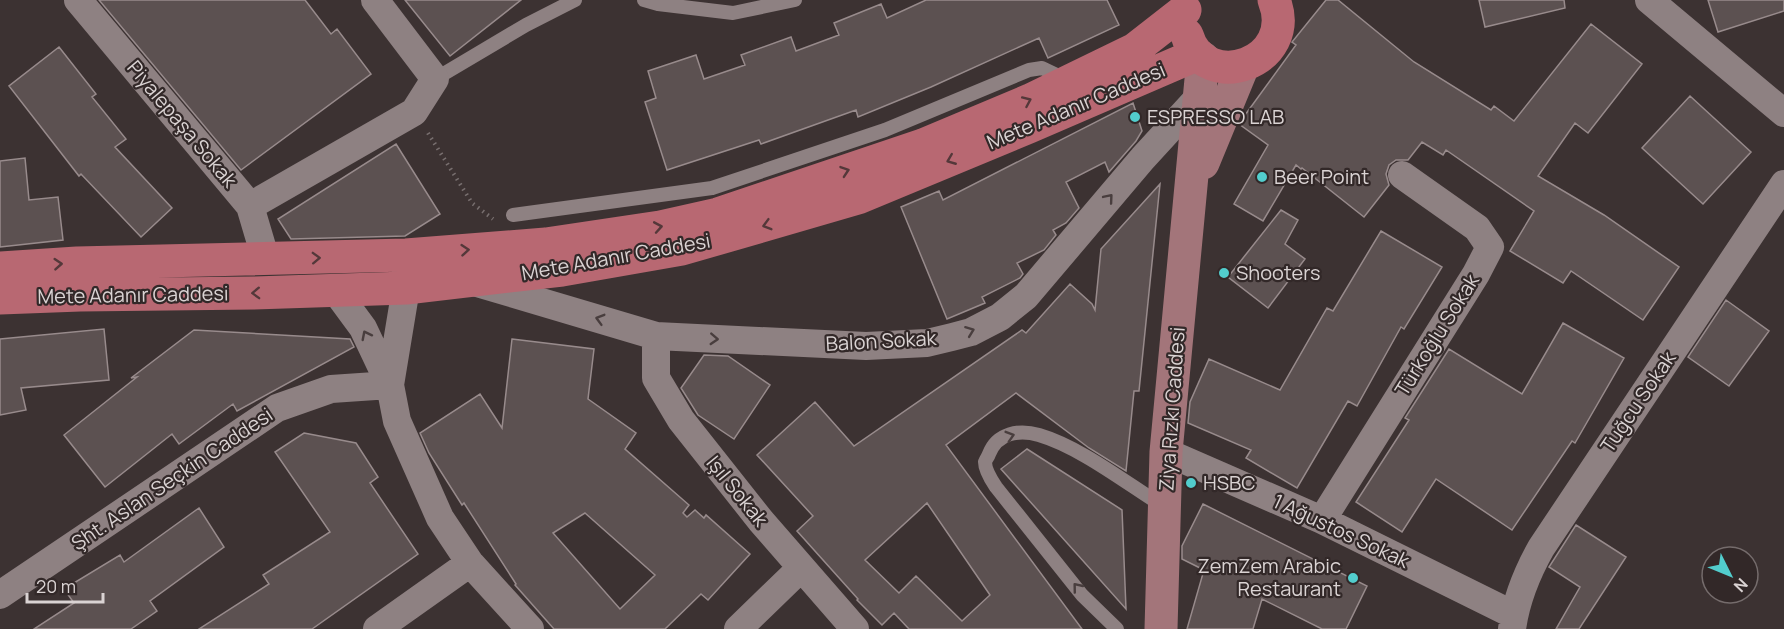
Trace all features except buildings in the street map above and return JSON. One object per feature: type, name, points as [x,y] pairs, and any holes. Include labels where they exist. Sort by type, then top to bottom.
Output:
[{"type":"main road","points":[[1187,5],[1184,26],[1188,41],[1200,56],[1215,65],[1229,68],[1243,66],[1257,60],[1269,49],[1276,35],[1284,6]]},
{"type":"main road","name":"Mete Adanır Caddesi","points":[[0,268],[77,263],[406,255],[546,244],[660,227],[716,201],[923,145],[1030,100],[1135,49],[1187,5]]},
{"type":"main road","name":"Mete Adanır Caddesi","points":[[0,298],[406,288],[562,270],[682,249],[858,198],[1200,56]]},
{"type":"street","name":"Piyalepaşa Sokak","points":[[78,0],[250,206],[266,260]]},
{"type":"street","points":[[1649,0],[1784,113]]},
{"type":"street","points":[[250,206],[414,112],[435,79],[378,1]]},
{"type":"street","name":"Ziya Rızkı Caddesi","points":[[1161,629],[1166,452],[1192,189],[1200,56]]},
{"type":"street","name":"Ziya Rızkı Caddesi","points":[[1192,189],[1243,66]]},
{"type":"street","name":"Balon Sokak","points":[[470,281],[656,336],[866,346],[927,343],[971,332],[1000,317],[1026,296],[1143,158],[1198,98]]},
{"type":"street","name":"Türkoğlu Sokak","points":[[1322,520],[1476,274],[1490,247],[1478,228],[1401,175]]},
{"type":"street","name":"Tuğcu Sokak","points":[[1513,622],[1527,574],[1541,548],[1784,184]]},
{"type":"street","points":[[390,385],[406,288],[406,255]]},
{"type":"street","points":[[335,290],[363,328],[390,385],[397,421],[440,518],[470,563],[530,629]]},
{"type":"street","name":"Işıl Sokak","points":[[656,336],[656,378],[681,420],[801,568],[855,629]]},
{"type":"street","name":"Şht. Aslan Seçkin Caddesi","points":[[0,595],[277,408],[331,389],[390,385]]},
{"type":"street","name":"1 Ağustos Sokak","points":[[1166,452],[1322,520],[1513,622]]},
{"type":"street","points":[[377,629],[470,563]]},
{"type":"street","points":[[738,629],[801,568]]},
{"type":"lane","points":[[435,79],[526,25],[575,0]]},
{"type":"lane","points":[[644,0],[658,4],[733,13],[795,0]]},
{"type":"lane","points":[[513,214],[716,201]]},
{"type":"lane","points":[[1118,629],[1082,595],[996,487],[989,477],[986,462],[993,444],[1003,436],[1017,432],[1038,435],[1073,450],[1165,507]]},
{"type":"path","points":[[414,112],[472,203],[493,219],[513,214]]},
{"type":"place","name":"ESPRESSO LAB","points":[[1135,117]]},
{"type":"place","name":"Beer Point","points":[[1262,177]]},
{"type":"place","name":"Shooters","points":[[1224,273]]},
{"type":"place","name":"HSBC","points":[[1191,483]]},
{"type":"place","name":"ZemZem Arabic Restaurant","points":[[1353,578]]}]
